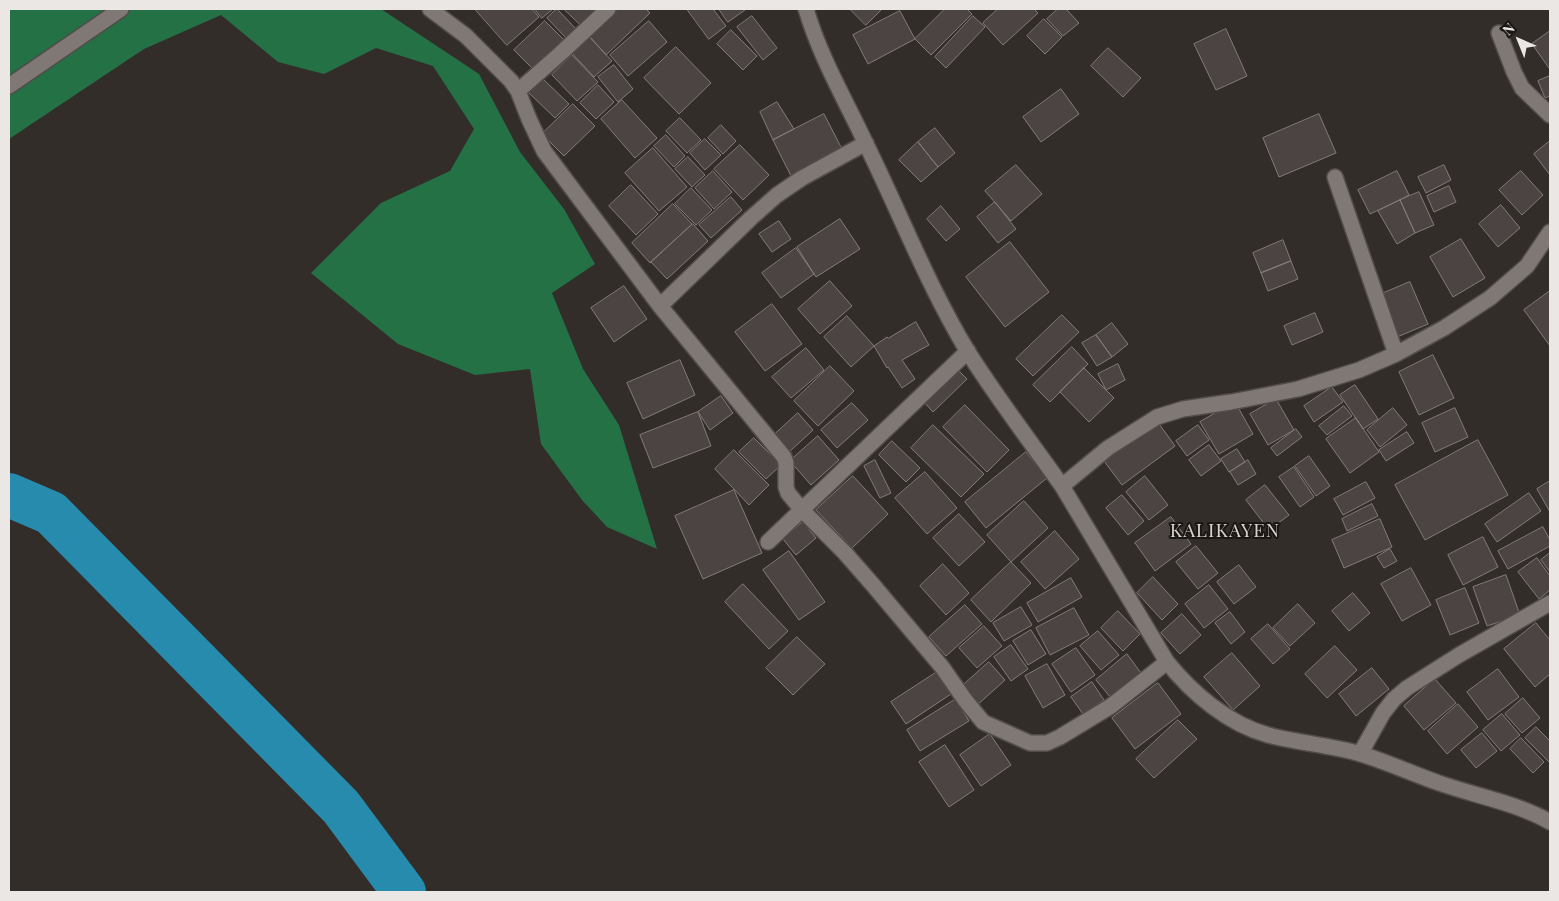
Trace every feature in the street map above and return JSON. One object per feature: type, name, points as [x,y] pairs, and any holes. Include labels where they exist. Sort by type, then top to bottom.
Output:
[{"type":"street","points":[[9,86],[121,9]]},
{"type":"street","points":[[430,9],[466,36],[518,91],[544,151],[660,306],[784,457],[786,463],[786,487],[802,510],[879,592],[942,667],[974,713],[983,722],[1030,743],[1047,743],[1111,706],[1167,662]]},
{"type":"street","points":[[518,91],[608,9]]},
{"type":"street","points":[[806,9],[813,34],[841,96],[866,142],[936,291],[968,352],[1062,486],[1167,662],[1198,694],[1219,711],[1243,725],[1266,734],[1360,754],[1439,783],[1540,816],[1550,822]]},
{"type":"street","points":[[1500,33],[1522,88],[1550,115]]},
{"type":"street","points":[[660,306],[777,195],[802,178],[866,142]]},
{"type":"street","points":[[1335,176],[1396,354]]},
{"type":"street","points":[[1062,486],[1108,448],[1157,417],[1183,409],[1298,389],[1359,370],[1396,354],[1444,328],[1490,298],[1526,266],[1550,232]]},
{"type":"street","points":[[768,542],[968,352]]},
{"type":"street","points":[[1360,754],[1383,713],[1394,699],[1407,688],[1459,655],[1550,603]]},
{"type":"green space","points":[[9,9],[381,9],[479,74],[520,152],[564,209],[595,264],[552,293],[583,369],[619,425],[657,549],[607,527],[582,500],[541,444],[530,369],[475,375],[398,344],[311,273],[381,203],[450,171],[474,129],[433,66],[376,48],[324,74],[278,62],[221,15],[144,49],[9,139]]},
{"type":"building","points":[[475,9],[532,9],[539,17],[507,45]]},
{"type":"building","points":[[535,9],[553,9],[542,18]]},
{"type":"building","points":[[557,9],[577,30],[567,39],[547,18]]},
{"type":"building","points":[[564,9],[598,9],[581,25]]},
{"type":"building","points":[[618,9],[646,9],[650,13],[606,55],[589,36]]},
{"type":"building","points":[[687,9],[713,9],[726,26],[709,39]]},
{"type":"building","points":[[719,9],[744,9],[745,10],[728,22]]},
{"type":"building","points":[[850,9],[882,9],[866,25]]},
{"type":"building","points":[[945,9],[967,9],[972,14],[931,55],[915,39]]},
{"type":"building","points":[[998,9],[1034,9],[1038,13],[1003,45],[983,23]]},
{"type":"building","points":[[1058,9],[1066,9],[1079,23],[1063,36],[1047,19]]},
{"type":"building","points":[[900,11],[915,39],[868,64],[853,35]]},
{"type":"building","points":[[752,16],[777,48],[763,60],[737,27]]},
{"type":"building","points":[[973,16],[985,27],[946,68],[935,57]]},
{"type":"building","points":[[1044,19],[1062,37],[1045,54],[1027,36]]},
{"type":"building","points":[[545,21],[565,41],[535,71],[514,50]]},
{"type":"building","points":[[649,21],[667,42],[628,76],[610,55]]},
{"type":"building","points":[[1226,29],[1247,76],[1216,90],[1194,44]]},
{"type":"building","points":[[731,30],[757,56],[743,70],[717,44]]},
{"type":"building","points":[[1550,31],[1550,67],[1549,68],[1532,44]]},
{"type":"building","points":[[589,36],[612,61],[594,77],[571,52]]},
{"type":"building","points":[[676,47],[711,83],[679,114],[644,78]]},
{"type":"building","points":[[1108,48],[1141,78],[1123,97],[1091,66]]},
{"type":"building","points":[[572,55],[598,82],[577,101],[552,75]]},
{"type":"building","points":[[614,65],[633,89],[618,102],[598,77]]},
{"type":"building","points":[[1550,76],[1550,96],[1545,98],[1538,81]]},
{"type":"building","points":[[542,78],[569,104],[555,118],[528,92]]},
{"type":"building","points":[[598,85],[614,102],[596,119],[580,103]]},
{"type":"building","points":[[1061,89],[1079,114],[1041,142],[1023,117]]},
{"type":"building","points":[[622,100],[657,138],[635,158],[601,119]]},
{"type":"building","points":[[777,102],[794,129],[773,140],[760,112]]},
{"type":"building","points":[[573,104],[595,126],[564,156],[542,134]]},
{"type":"building","points":[[824,114],[842,149],[791,176],[773,140]]},
{"type":"building","points":[[1319,114],[1336,153],[1279,177],[1263,138]]},
{"type":"building","points":[[680,118],[701,140],[687,153],[666,131]]},
{"type":"building","points":[[721,125],[736,141],[723,154],[708,138]]},
{"type":"building","points":[[935,128],[955,153],[938,167],[918,142]]},
{"type":"building","points":[[666,135],[685,156],[674,167],[654,146]]},
{"type":"building","points":[[705,139],[721,155],[705,170],[690,153]]},
{"type":"building","points":[[1550,141],[1550,175],[1534,154]]},
{"type":"building","points":[[918,142],[938,167],[921,182],[899,160]]},
{"type":"building","points":[[740,145],[769,175],[743,200],[714,169]]},
{"type":"building","points":[[653,148],[687,187],[659,211],[625,173]]},
{"type":"building","points":[[688,157],[705,175],[692,187],[675,169]]},
{"type":"building","points":[[1016,165],[1042,194],[1011,221],[985,191]]},
{"type":"building","points":[[1444,165],[1451,180],[1426,193],[1418,177]]},
{"type":"building","points":[[713,171],[732,192],[714,209],[695,188]]},
{"type":"building","points":[[1397,171],[1409,195],[1370,214],[1358,190]]},
{"type":"building","points":[[1521,171],[1543,195],[1522,215],[1499,190]]},
{"type":"building","points":[[631,185],[658,214],[636,235],[609,206]]},
{"type":"building","points":[[1449,186],[1456,202],[1434,212],[1427,196]]},
{"type":"building","points":[[691,188],[712,210],[696,225],[675,204]]},
{"type":"building","points":[[1419,192],[1434,225],[1415,233],[1400,200]]},
{"type":"building","points":[[731,197],[742,210],[711,238],[699,225]]},
{"type":"building","points":[[1400,200],[1415,233],[1397,244],[1378,211]]},
{"type":"building","points":[[995,202],[1016,229],[998,243],[977,217]]},
{"type":"building","points":[[673,204],[692,224],[650,263],[632,243]]},
{"type":"building","points":[[1501,205],[1520,228],[1498,247],[1479,224]]},
{"type":"building","points":[[941,206],[960,229],[946,241],[927,219]]},
{"type":"building","points":[[840,219],[860,249],[816,277],[797,247]]},
{"type":"building","points":[[779,221],[791,239],[772,252],[759,234]]},
{"type":"building","points":[[693,224],[708,241],[667,279],[651,262]]},
{"type":"building","points":[[1461,239],[1485,278],[1453,297],[1430,257]]},
{"type":"building","points":[[1283,240],[1291,261],[1261,273],[1253,253]]},
{"type":"building","points":[[1010,242],[1049,292],[1005,327],[966,277]]},
{"type":"building","points":[[796,248],[814,274],[781,298],[762,273]]},
{"type":"building","points":[[1291,261],[1298,279],[1268,291],[1261,273]]},
{"type":"building","points":[[830,281],[852,306],[820,334],[798,309]]},
{"type":"building","points":[[1410,282],[1428,324],[1397,337],[1379,295]]},
{"type":"building","points":[[624,286],[647,319],[614,342],[591,308]]},
{"type":"building","points":[[1550,291],[1550,346],[1524,310]]},
{"type":"building","points":[[772,304],[802,344],[765,371],[735,332]]},
{"type":"building","points":[[1315,313],[1323,332],[1292,345],[1284,326]]},
{"type":"building","points":[[1062,315],[1079,332],[1033,376],[1016,359]]},
{"type":"building","points":[[847,316],[874,346],[851,367],[824,337]]},
{"type":"building","points":[[916,322],[929,345],[902,360],[915,379],[902,388],[874,346]]},
{"type":"building","points":[[1112,323],[1128,344],[1112,357],[1096,335]]},
{"type":"building","points":[[1096,335],[1112,357],[1097,366],[1082,343]]},
{"type":"building","points":[[1072,347],[1088,364],[1050,402],[1033,385]]},
{"type":"building","points":[[806,348],[824,370],[791,398],[772,377]]},
{"type":"building","points":[[1433,355],[1454,398],[1419,415],[1399,372]]},
{"type":"building","points":[[680,360],[695,395],[643,419],[627,383]]},
{"type":"building","points":[[1118,364],[1125,380],[1106,390],[1098,374]]},
{"type":"building","points":[[830,366],[854,391],[818,426],[794,401]]},
{"type":"building","points":[[1084,368],[1114,398],[1089,422],[1060,392]]},
{"type":"building","points":[[957,369],[967,379],[933,412],[923,401]]},
{"type":"building","points":[[1355,385],[1378,419],[1363,429],[1340,395]]},
{"type":"building","points":[[1332,387],[1343,402],[1314,422],[1304,406]]},
{"type":"building","points":[[721,396],[733,413],[710,430],[698,412]]},
{"type":"building","points":[[1276,399],[1294,430],[1268,445],[1250,414]]},
{"type":"building","points":[[1235,402],[1253,434],[1219,454],[1200,422]]},
{"type":"building","points":[[852,403],[868,420],[837,448],[821,430]]},
{"type":"building","points":[[965,405],[1009,450],[987,472],[943,427]]},
{"type":"building","points":[[1344,406],[1352,416],[1327,435],[1319,426]]},
{"type":"building","points":[[1393,408],[1407,425],[1380,447],[1367,430]]},
{"type":"building","points":[[1455,408],[1468,437],[1435,452],[1422,423]]},
{"type":"building","points":[[698,412],[711,446],[653,468],[640,435]]},
{"type":"building","points":[[798,413],[813,430],[788,453],[773,436]]},
{"type":"building","points":[[1356,418],[1379,452],[1350,473],[1326,439]]},
{"type":"building","points":[[1157,421],[1175,446],[1122,485],[1104,461]]},
{"type":"building","points":[[933,425],[984,474],[961,497],[911,448]]},
{"type":"building","points":[[1198,425],[1209,440],[1187,456],[1176,441]]},
{"type":"building","points":[[1296,429],[1302,437],[1277,456],[1271,448]]},
{"type":"building","points":[[1407,432],[1414,443],[1386,461],[1379,450]]},
{"type":"building","points":[[818,436],[839,460],[811,485],[790,461]]},
{"type":"building","points":[[754,438],[781,465],[766,479],[739,452]]},
{"type":"building","points":[[1478,440],[1508,495],[1425,540],[1395,485]]},
{"type":"building","points":[[892,441],[920,468],[906,482],[879,455]]},
{"type":"building","points":[[1209,445],[1221,461],[1201,476],[1189,460]]},
{"type":"building","points":[[1237,449],[1245,462],[1229,472],[1221,459]]},
{"type":"building","points":[[734,450],[769,485],[749,505],[715,469]]},
{"type":"building","points":[[1026,452],[1047,478],[986,528],[965,502]]},
{"type":"building","points":[[1309,456],[1330,486],[1316,496],[1295,466]]},
{"type":"building","points":[[875,460],[891,493],[880,498],[864,466]]},
{"type":"building","points":[[1248,460],[1256,474],[1238,485],[1230,472]]},
{"type":"building","points":[[1294,467],[1314,497],[1300,507],[1279,477]]},
{"type":"building","points":[[925,472],[957,508],[927,534],[895,498]]},
{"type":"building","points":[[853,476],[888,514],[852,548],[816,510]]},
{"type":"building","points":[[1145,476],[1168,505],[1149,520],[1126,492]]},
{"type":"building","points":[[1550,481],[1550,512],[1537,489]]},
{"type":"building","points":[[1366,482],[1375,498],[1343,515],[1334,499]]},
{"type":"building","points":[[1265,485],[1289,515],[1269,530],[1246,500]]},
{"type":"building","points":[[734,490],[762,553],[703,579],[675,516]]},
{"type":"building","points":[[1529,493],[1541,511],[1497,542],[1485,524]]},
{"type":"building","points":[[1122,495],[1144,521],[1128,535],[1106,508]]},
{"type":"building","points":[[1024,501],[1048,528],[1011,562],[987,535]]},
{"type":"building","points":[[1372,504],[1378,516],[1347,531],[1342,519]]},
{"type":"building","points":[[959,514],[985,542],[959,566],[933,538]]},
{"type":"building","points":[[1171,517],[1191,544],[1155,571],[1135,543]]},
{"type":"building","points":[[1380,519],[1392,547],[1344,568],[1332,540]]},
{"type":"building","points":[[803,522],[816,538],[796,555],[783,539]]},
{"type":"building","points":[[1543,527],[1550,540],[1550,546],[1508,569],[1498,551]]},
{"type":"building","points":[[1055,531],[1079,559],[1045,589],[1021,562]]},
{"type":"building","points":[[1483,537],[1498,567],[1463,585],[1448,555]]},
{"type":"building","points":[[1196,546],[1218,573],[1198,589],[1176,562]]},
{"type":"building","points":[[1390,549],[1397,561],[1384,568],[1377,557]]},
{"type":"building","points":[[789,551],[825,602],[799,620],[763,570]]},
{"type":"building","points":[[1550,553],[1550,572],[1541,560]]},
{"type":"building","points":[[1537,558],[1550,576],[1550,590],[1539,599],[1518,572]]},
{"type":"building","points":[[1011,562],[1031,583],[991,622],[971,600]]},
{"type":"building","points":[[943,564],[969,593],[946,615],[920,586]]},
{"type":"building","points":[[1239,565],[1256,587],[1234,604],[1217,582]]},
{"type":"building","points":[[1411,568],[1431,605],[1402,621],[1381,584]]},
{"type":"building","points":[[1506,575],[1520,615],[1487,626],[1473,587]]},
{"type":"building","points":[[1153,577],[1178,604],[1162,620],[1137,593]]},
{"type":"building","points":[[1071,578],[1082,597],[1038,622],[1027,603]]},
{"type":"building","points":[[743,584],[788,631],[769,649],[725,602]]},
{"type":"building","points":[[1209,585],[1228,609],[1204,628],[1185,604]]},
{"type":"building","points":[[1465,588],[1479,623],[1450,635],[1436,600]]},
{"type":"building","points":[[1353,593],[1370,613],[1349,631],[1332,611]]},
{"type":"building","points":[[1298,604],[1315,623],[1290,646],[1273,628]]},
{"type":"building","points":[[965,605],[982,624],[946,656],[929,637]]},
{"type":"building","points":[[1021,607],[1032,625],[1004,641],[993,623]]},
{"type":"building","points":[[1074,608],[1089,635],[1050,655],[1036,628]]},
{"type":"building","points":[[1118,611],[1140,634],[1123,651],[1101,628]]},
{"type":"building","points":[[1230,612],[1245,632],[1231,644],[1215,623]]},
{"type":"building","points":[[1182,614],[1201,635],[1180,654],[1161,633]]},
{"type":"building","points":[[1536,623],[1550,640],[1550,674],[1535,687],[1504,649]]},
{"type":"building","points":[[1268,624],[1290,649],[1273,664],[1251,639]]},
{"type":"building","points":[[984,626],[1002,646],[977,668],[959,648]]},
{"type":"building","points":[[1031,630],[1046,654],[1028,665],[1013,641]]},
{"type":"building","points":[[1098,631],[1119,655],[1101,670],[1080,646]]},
{"type":"building","points":[[797,637],[825,664],[793,695],[766,668]]},
{"type":"building","points":[[1011,645],[1028,669],[1011,681],[994,657]]},
{"type":"building","points":[[1335,646],[1357,670],[1327,698],[1305,674]]},
{"type":"building","points":[[1076,648],[1095,675],[1071,692],[1052,664]]},
{"type":"building","points":[[1232,653],[1260,686],[1233,710],[1204,677]]},
{"type":"building","points":[[1127,654],[1141,673],[1111,698],[1096,680]]},
{"type":"building","points":[[989,662],[1005,680],[975,707],[959,689]]},
{"type":"building","points":[[1047,664],[1065,695],[1043,708],[1025,676]]},
{"type":"building","points":[[1372,668],[1389,689],[1356,716],[1339,694]]},
{"type":"building","points":[[1498,669],[1519,697],[1488,720],[1467,692]]},
{"type":"building","points":[[937,672],[951,694],[906,724],[891,702]]},
{"type":"building","points":[[1435,679],[1456,703],[1424,730],[1404,706]]},
{"type":"building","points":[[1092,682],[1104,700],[1083,714],[1071,697]]},
{"type":"building","points":[[1158,683],[1181,714],[1135,749],[1112,718]]},
{"type":"building","points":[[1523,698],[1540,718],[1522,733],[1505,714]]},
{"type":"building","points":[[956,699],[969,721],[920,751],[907,730]]},
{"type":"building","points":[[1458,704],[1478,727],[1447,754],[1428,731]]},
{"type":"building","points":[[1502,714],[1520,735],[1501,751],[1483,730]]},
{"type":"building","points":[[1178,720],[1197,739],[1154,778],[1136,759]]},
{"type":"building","points":[[1536,727],[1550,741],[1550,763],[1525,738]]},
{"type":"building","points":[[1482,733],[1497,751],[1476,768],[1461,750]]},
{"type":"building","points":[[990,734],[1011,765],[981,786],[960,755]]},
{"type":"building","points":[[1521,738],[1544,762],[1533,773],[1510,749]]},
{"type":"building","points":[[945,745],[974,790],[949,807],[919,762]]},
{"type":"waterway","points":[[9,495],[51,513],[341,807],[404,892]]},
{"type":"district","name":"KALIKAYEN","points":[[1225,531]]}]
